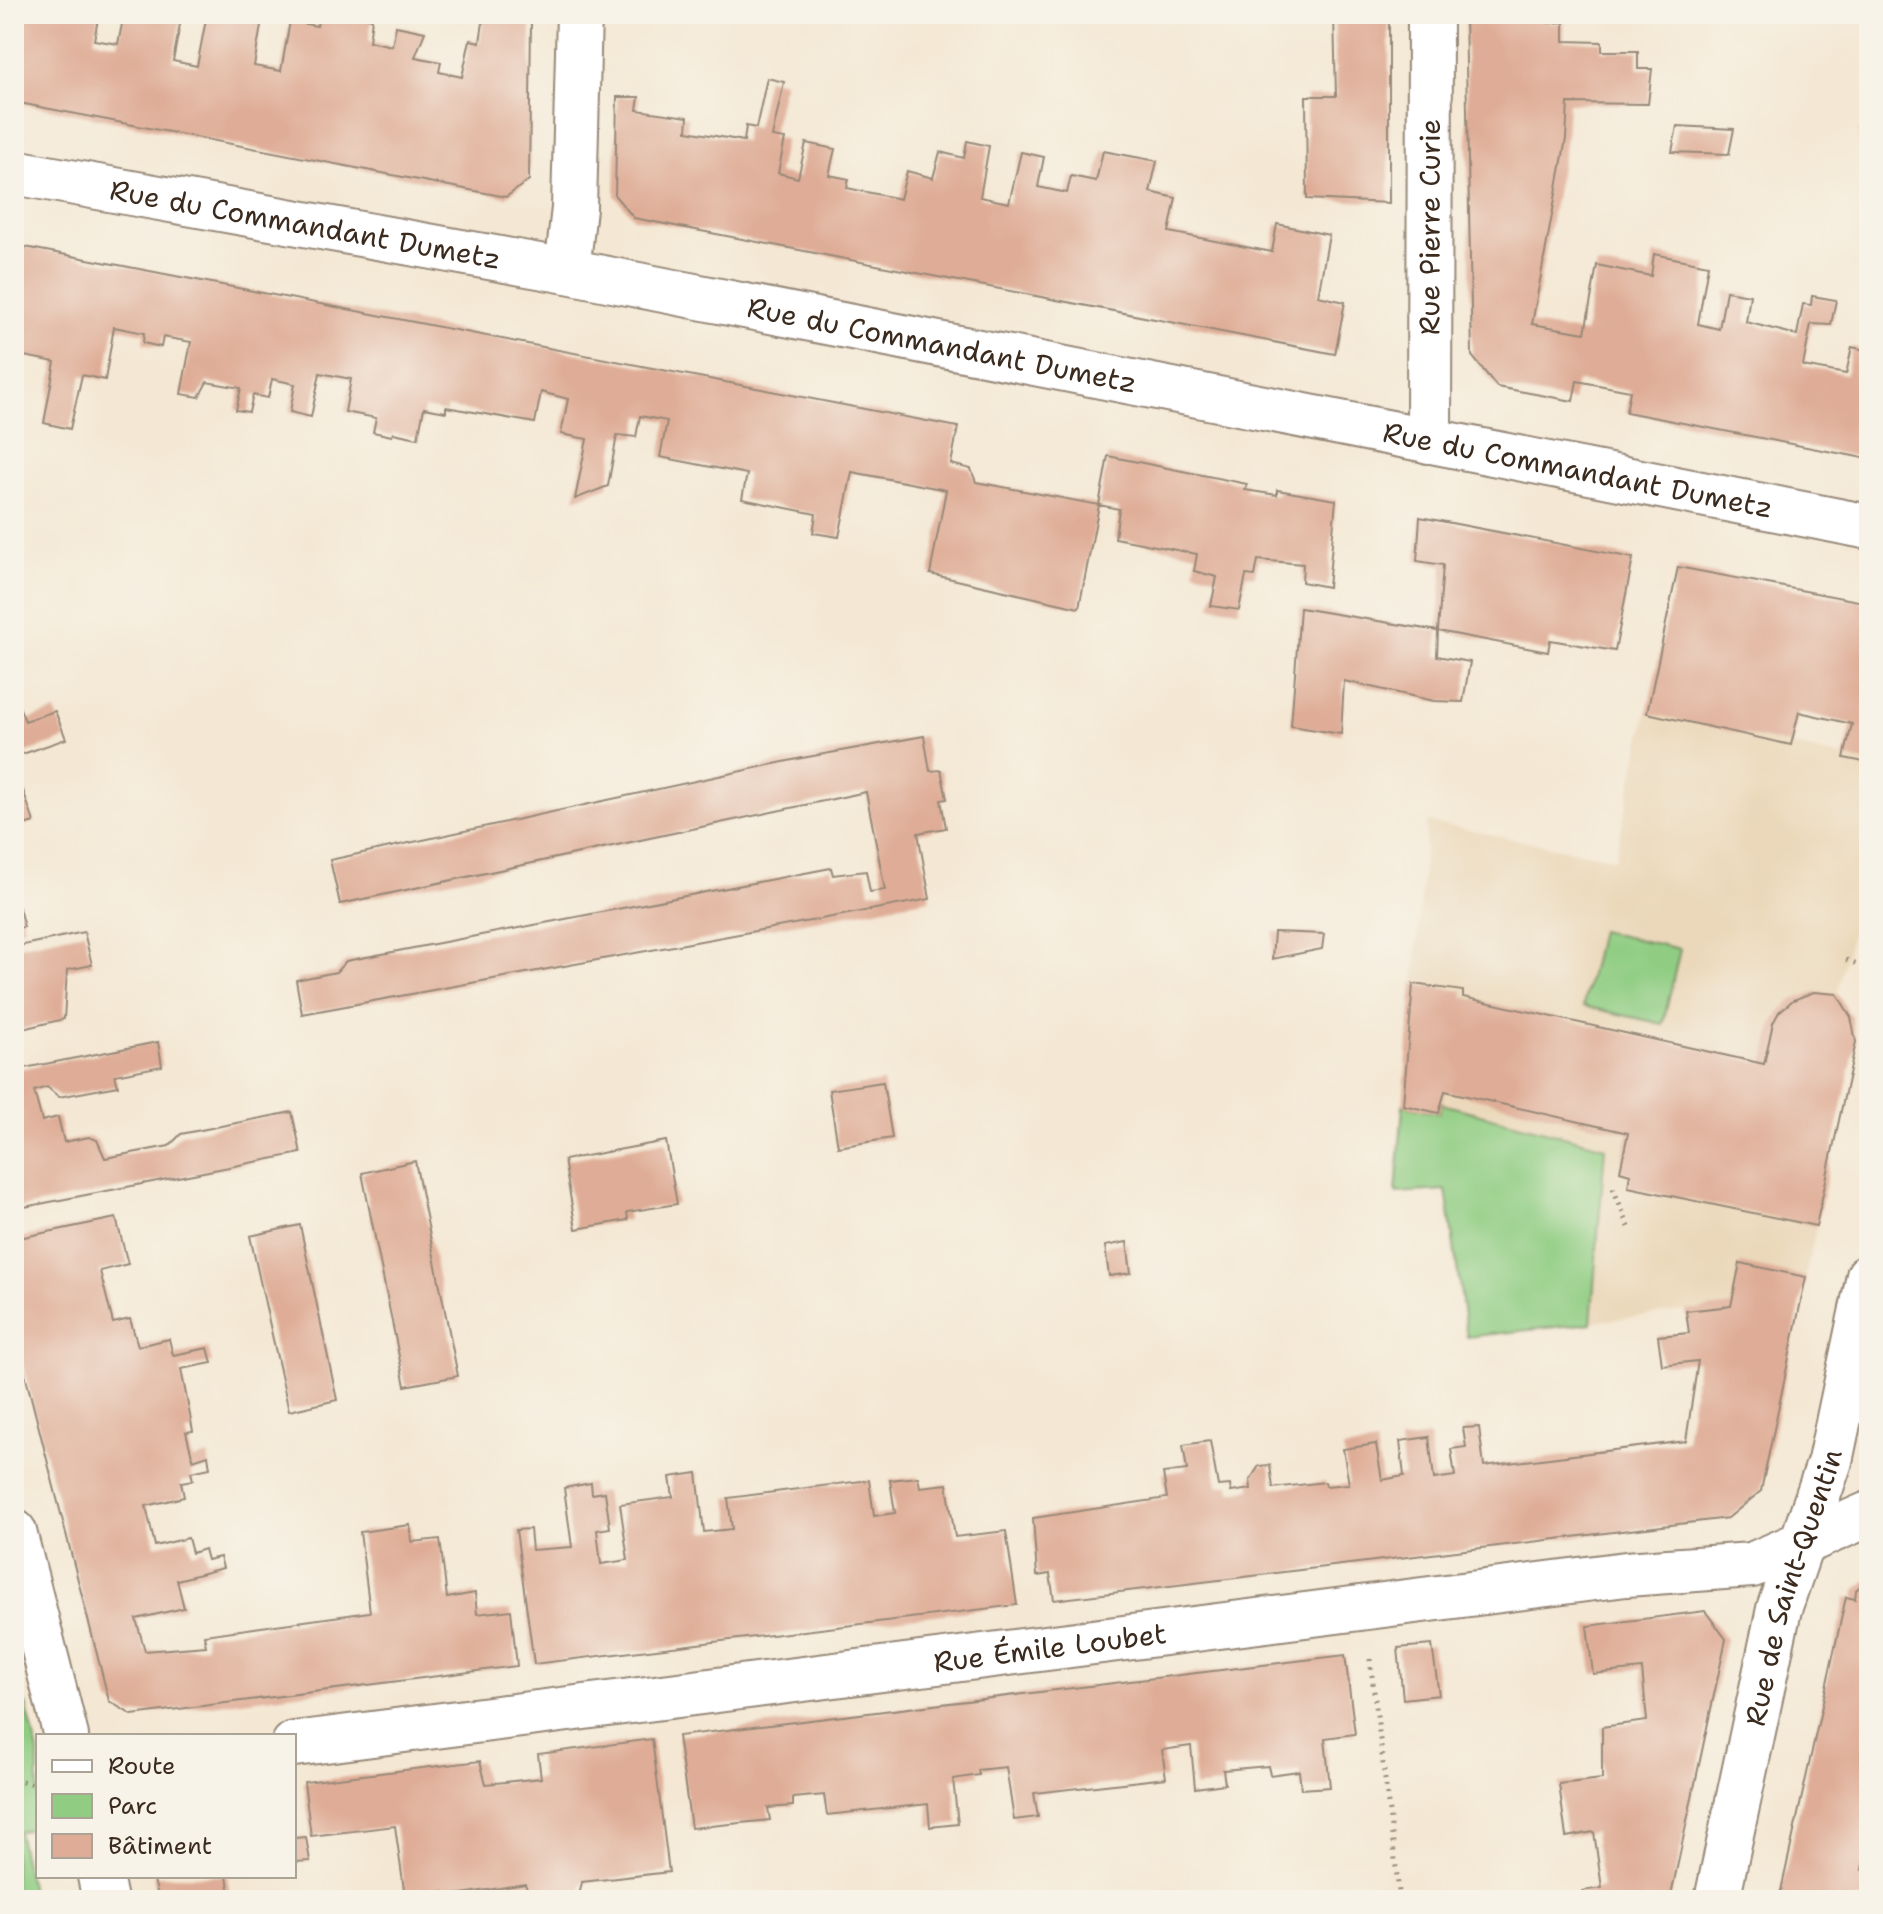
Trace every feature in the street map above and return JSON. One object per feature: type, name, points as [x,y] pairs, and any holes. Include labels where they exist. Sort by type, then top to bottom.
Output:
[{"type":"street","points":[[567,271],[574,208],[579,14]]},
{"type":"street","name":"Rue Pierre Curie","points":[[1429,441],[1430,14]]},
{"type":"street","name":"Rue du Commandant Dumetz","points":[[14,172],[567,271],[1869,527]]},
{"type":"street","name":"Rue de Saint-Quentin","points":[[1717,1900],[1779,1609],[1830,1461],[1869,1276]]},
{"type":"street","name":"Rue Émile Loubet","points":[[296,1744],[1626,1574],[1752,1565],[1869,1514]]},
{"type":"street","points":[[14,1532],[65,1734]]},
{"type":"street","points":[[100,1878],[105,1900]]},
{"type":"path","points":[[1846,960],[1869,968]]},
{"type":"path","points":[[1613,1188],[1631,1232]]},
{"type":"path","points":[[1361,1607],[1400,1900]]},
{"type":"path","points":[[14,1779],[36,1784]]},
{"type":"shaded area","points":[[1647,713],[1869,763],[1869,921],[1852,932],[1837,993],[1851,1017],[1856,1042],[1801,1297],[1467,1337],[1446,1190],[1396,1193],[1427,822],[1615,859]]},
{"type":"green space","points":[[1600,931],[1680,949],[1663,1024],[1583,1006]]},
{"type":"green space","points":[[1442,1104],[1605,1147],[1591,1323],[1467,1337],[1446,1190],[1396,1193],[1403,1105],[1439,1113]]},
{"type":"green space","points":[[26,1704],[36,1744],[36,1828],[18,1832],[33,1900],[14,1900],[14,1707]]},
{"type":"building","points":[[14,14],[99,14],[94,40],[118,44],[124,14],[182,14],[173,61],[197,66],[207,14],[263,14],[254,66],[281,71],[290,21],[317,26],[319,14],[354,14],[372,19],[369,41],[392,46],[396,26],[425,32],[415,57],[441,62],[439,72],[462,77],[470,40],[480,42],[484,16],[531,22],[529,180],[506,197],[14,102]]},
{"type":"building","points":[[1334,14],[1389,14],[1389,203],[1307,199],[1306,96],[1336,96]]},
{"type":"building","points":[[1465,14],[1549,14],[1549,23],[1564,22],[1564,41],[1602,42],[1602,51],[1638,51],[1638,69],[1652,69],[1648,104],[1568,103],[1566,139],[1532,324],[1585,333],[1597,265],[1651,276],[1654,254],[1708,265],[1698,324],[1719,329],[1726,291],[1750,295],[1746,322],[1797,335],[1803,304],[1811,305],[1812,296],[1836,300],[1831,325],[1811,324],[1803,366],[1846,374],[1852,347],[1869,351],[1869,459],[1626,412],[1630,391],[1577,381],[1573,401],[1497,387],[1472,356]]},
{"type":"building","points":[[767,78],[784,82],[772,137],[785,139],[778,173],[798,178],[806,143],[835,149],[829,175],[849,179],[847,188],[900,199],[907,171],[933,178],[940,152],[964,158],[967,141],[989,146],[980,197],[1009,203],[1021,152],[1044,157],[1038,187],[1067,193],[1071,176],[1096,181],[1103,151],[1157,161],[1150,192],[1176,198],[1169,232],[1272,252],[1277,224],[1329,235],[1318,296],[1345,302],[1335,354],[634,218],[615,196],[617,97],[639,97],[637,110],[688,117],[687,131],[744,141],[746,126],[756,128]]},
{"type":"building","points":[[1677,126],[1734,129],[1729,154],[1672,152]]},
{"type":"building","points":[[1859,130],[1869,131],[1869,175],[1861,175]]},
{"type":"building","points":[[20,246],[958,427],[951,464],[971,469],[976,482],[1099,505],[1079,608],[930,574],[946,490],[852,472],[839,537],[813,533],[816,514],[742,499],[747,474],[660,457],[667,421],[640,416],[636,437],[617,435],[608,486],[575,499],[587,439],[561,434],[568,399],[541,392],[535,423],[446,407],[446,412],[424,408],[418,438],[393,433],[392,436],[373,432],[376,418],[345,412],[351,379],[320,373],[311,417],[290,412],[295,384],[272,379],[268,398],[253,395],[249,412],[236,410],[241,388],[207,382],[199,397],[181,394],[191,342],[163,337],[161,347],[143,343],[144,333],[114,327],[105,380],[82,375],[70,429],[44,423],[55,362],[14,354],[14,277]]},
{"type":"building","points":[[1108,456],[1247,484],[1245,490],[1277,495],[1277,490],[1336,500],[1328,587],[1302,582],[1303,564],[1258,560],[1255,576],[1246,575],[1239,610],[1211,606],[1217,577],[1194,571],[1197,554],[1115,538],[1119,509],[1099,505]]},
{"type":"building","points":[[1420,517],[1633,558],[1615,651],[1550,640],[1548,652],[1438,631],[1443,565],[1417,561]]},
{"type":"building","points":[[1678,567],[1869,603],[1869,763],[1844,758],[1852,724],[1799,712],[1791,745],[1647,713]]},
{"type":"building","points":[[1300,608],[1438,631],[1437,656],[1470,662],[1463,702],[1434,701],[1344,681],[1341,734],[1291,726]]},
{"type":"building","points":[[18,704],[25,721],[55,711],[66,739],[14,757],[14,705]]},
{"type":"building","points":[[924,736],[930,771],[941,770],[947,799],[941,800],[946,828],[918,833],[930,899],[302,1014],[296,980],[336,972],[346,961],[831,868],[833,875],[866,871],[870,892],[885,890],[866,792],[340,904],[330,860],[802,758]]},
{"type":"building","points":[[23,790],[34,822],[14,828],[14,792]]},
{"type":"building","points":[[14,890],[24,927],[14,929]]},
{"type":"building","points":[[84,932],[92,965],[67,970],[64,1019],[14,1031],[14,947]]},
{"type":"building","points":[[1274,932],[1324,934],[1322,949],[1272,959]]},
{"type":"building","points":[[1413,984],[1463,991],[1463,997],[1764,1064],[1773,1023],[1779,1012],[1793,1000],[1814,992],[1837,994],[1851,1017],[1856,1042],[1816,1226],[1628,1187],[1630,1174],[1620,1171],[1628,1133],[1445,1091],[1439,1113],[1403,1105]]},
{"type":"building","points":[[158,1042],[162,1066],[115,1075],[118,1086],[59,1097],[47,1087],[34,1091],[42,1121],[58,1117],[64,1142],[89,1137],[97,1140],[105,1158],[169,1146],[181,1134],[292,1112],[301,1153],[14,1209],[14,1070]]},
{"type":"building","points":[[883,1082],[892,1138],[838,1147],[829,1090]]},
{"type":"building","points":[[666,1141],[677,1204],[627,1212],[628,1220],[576,1229],[564,1160]]},
{"type":"building","points":[[415,1161],[458,1376],[405,1386],[362,1173]]},
{"type":"building","points":[[116,1218],[128,1264],[100,1271],[113,1323],[130,1319],[138,1346],[169,1339],[173,1355],[208,1348],[212,1363],[181,1369],[193,1431],[186,1432],[193,1460],[208,1455],[210,1468],[191,1472],[193,1480],[181,1482],[184,1497],[146,1506],[155,1546],[188,1538],[192,1553],[204,1549],[207,1560],[220,1557],[223,1568],[177,1580],[184,1608],[136,1619],[145,1651],[206,1646],[204,1635],[370,1612],[360,1532],[410,1525],[412,1542],[440,1539],[447,1598],[475,1593],[477,1614],[511,1610],[517,1666],[132,1715],[109,1701],[14,1331],[14,1239]]},
{"type":"building","points":[[300,1225],[337,1400],[289,1411],[250,1236]]},
{"type":"building","points":[[1127,1242],[1131,1273],[1109,1276],[1105,1246]]},
{"type":"building","points":[[1740,1263],[1806,1277],[1761,1491],[1728,1518],[1054,1600],[1050,1574],[1037,1576],[1033,1518],[1167,1498],[1163,1473],[1187,1470],[1183,1445],[1210,1441],[1218,1486],[1230,1485],[1231,1492],[1251,1489],[1250,1480],[1259,1466],[1270,1465],[1273,1488],[1325,1482],[1326,1486],[1349,1484],[1343,1449],[1376,1444],[1382,1480],[1404,1476],[1400,1441],[1429,1437],[1434,1479],[1455,1476],[1451,1449],[1466,1447],[1463,1428],[1479,1427],[1484,1466],[1686,1441],[1698,1361],[1662,1365],[1658,1336],[1689,1333],[1686,1311],[1731,1306]]},
{"type":"building","points":[[697,1473],[704,1532],[732,1529],[728,1498],[869,1480],[874,1516],[895,1513],[890,1480],[918,1477],[920,1487],[947,1484],[955,1537],[1006,1531],[1017,1605],[534,1664],[516,1530],[530,1529],[532,1550],[572,1547],[564,1488],[591,1483],[592,1494],[605,1492],[610,1528],[597,1530],[601,1564],[628,1560],[620,1504],[673,1497],[670,1477]]},
{"type":"building","points":[[1869,1578],[1869,1837],[1862,1870],[1869,1871],[1869,1900],[1779,1900],[1846,1597],[1855,1599],[1856,1590]]},
{"type":"building","points":[[1705,1611],[1726,1639],[1670,1900],[1582,1900],[1582,1891],[1602,1888],[1594,1832],[1566,1837],[1559,1784],[1602,1779],[1602,1727],[1647,1721],[1642,1669],[1593,1674],[1587,1626]]},
{"type":"building","points":[[1432,1645],[1439,1695],[1403,1699],[1398,1648]]},
{"type":"building","points":[[1345,1655],[1355,1734],[1325,1738],[1330,1787],[1301,1789],[1299,1771],[1270,1775],[1268,1766],[1223,1770],[1225,1784],[1195,1788],[1191,1746],[1162,1750],[1166,1778],[1034,1793],[1038,1817],[1014,1820],[1006,1767],[978,1770],[979,1775],[953,1779],[958,1824],[930,1827],[928,1804],[827,1815],[824,1795],[793,1798],[793,1806],[768,1808],[770,1820],[691,1828],[678,1736]]},
{"type":"building","points":[[652,1739],[669,1872],[582,1882],[578,1900],[531,1900],[525,1884],[443,1897],[443,1892],[405,1897],[395,1826],[311,1836],[304,1782],[480,1761],[486,1784],[541,1778],[538,1754]]},
{"type":"building","points":[[306,1837],[310,1861],[296,1862],[296,1838]]},
{"type":"building","points":[[154,1878],[227,1878],[231,1900],[159,1900]]}]
